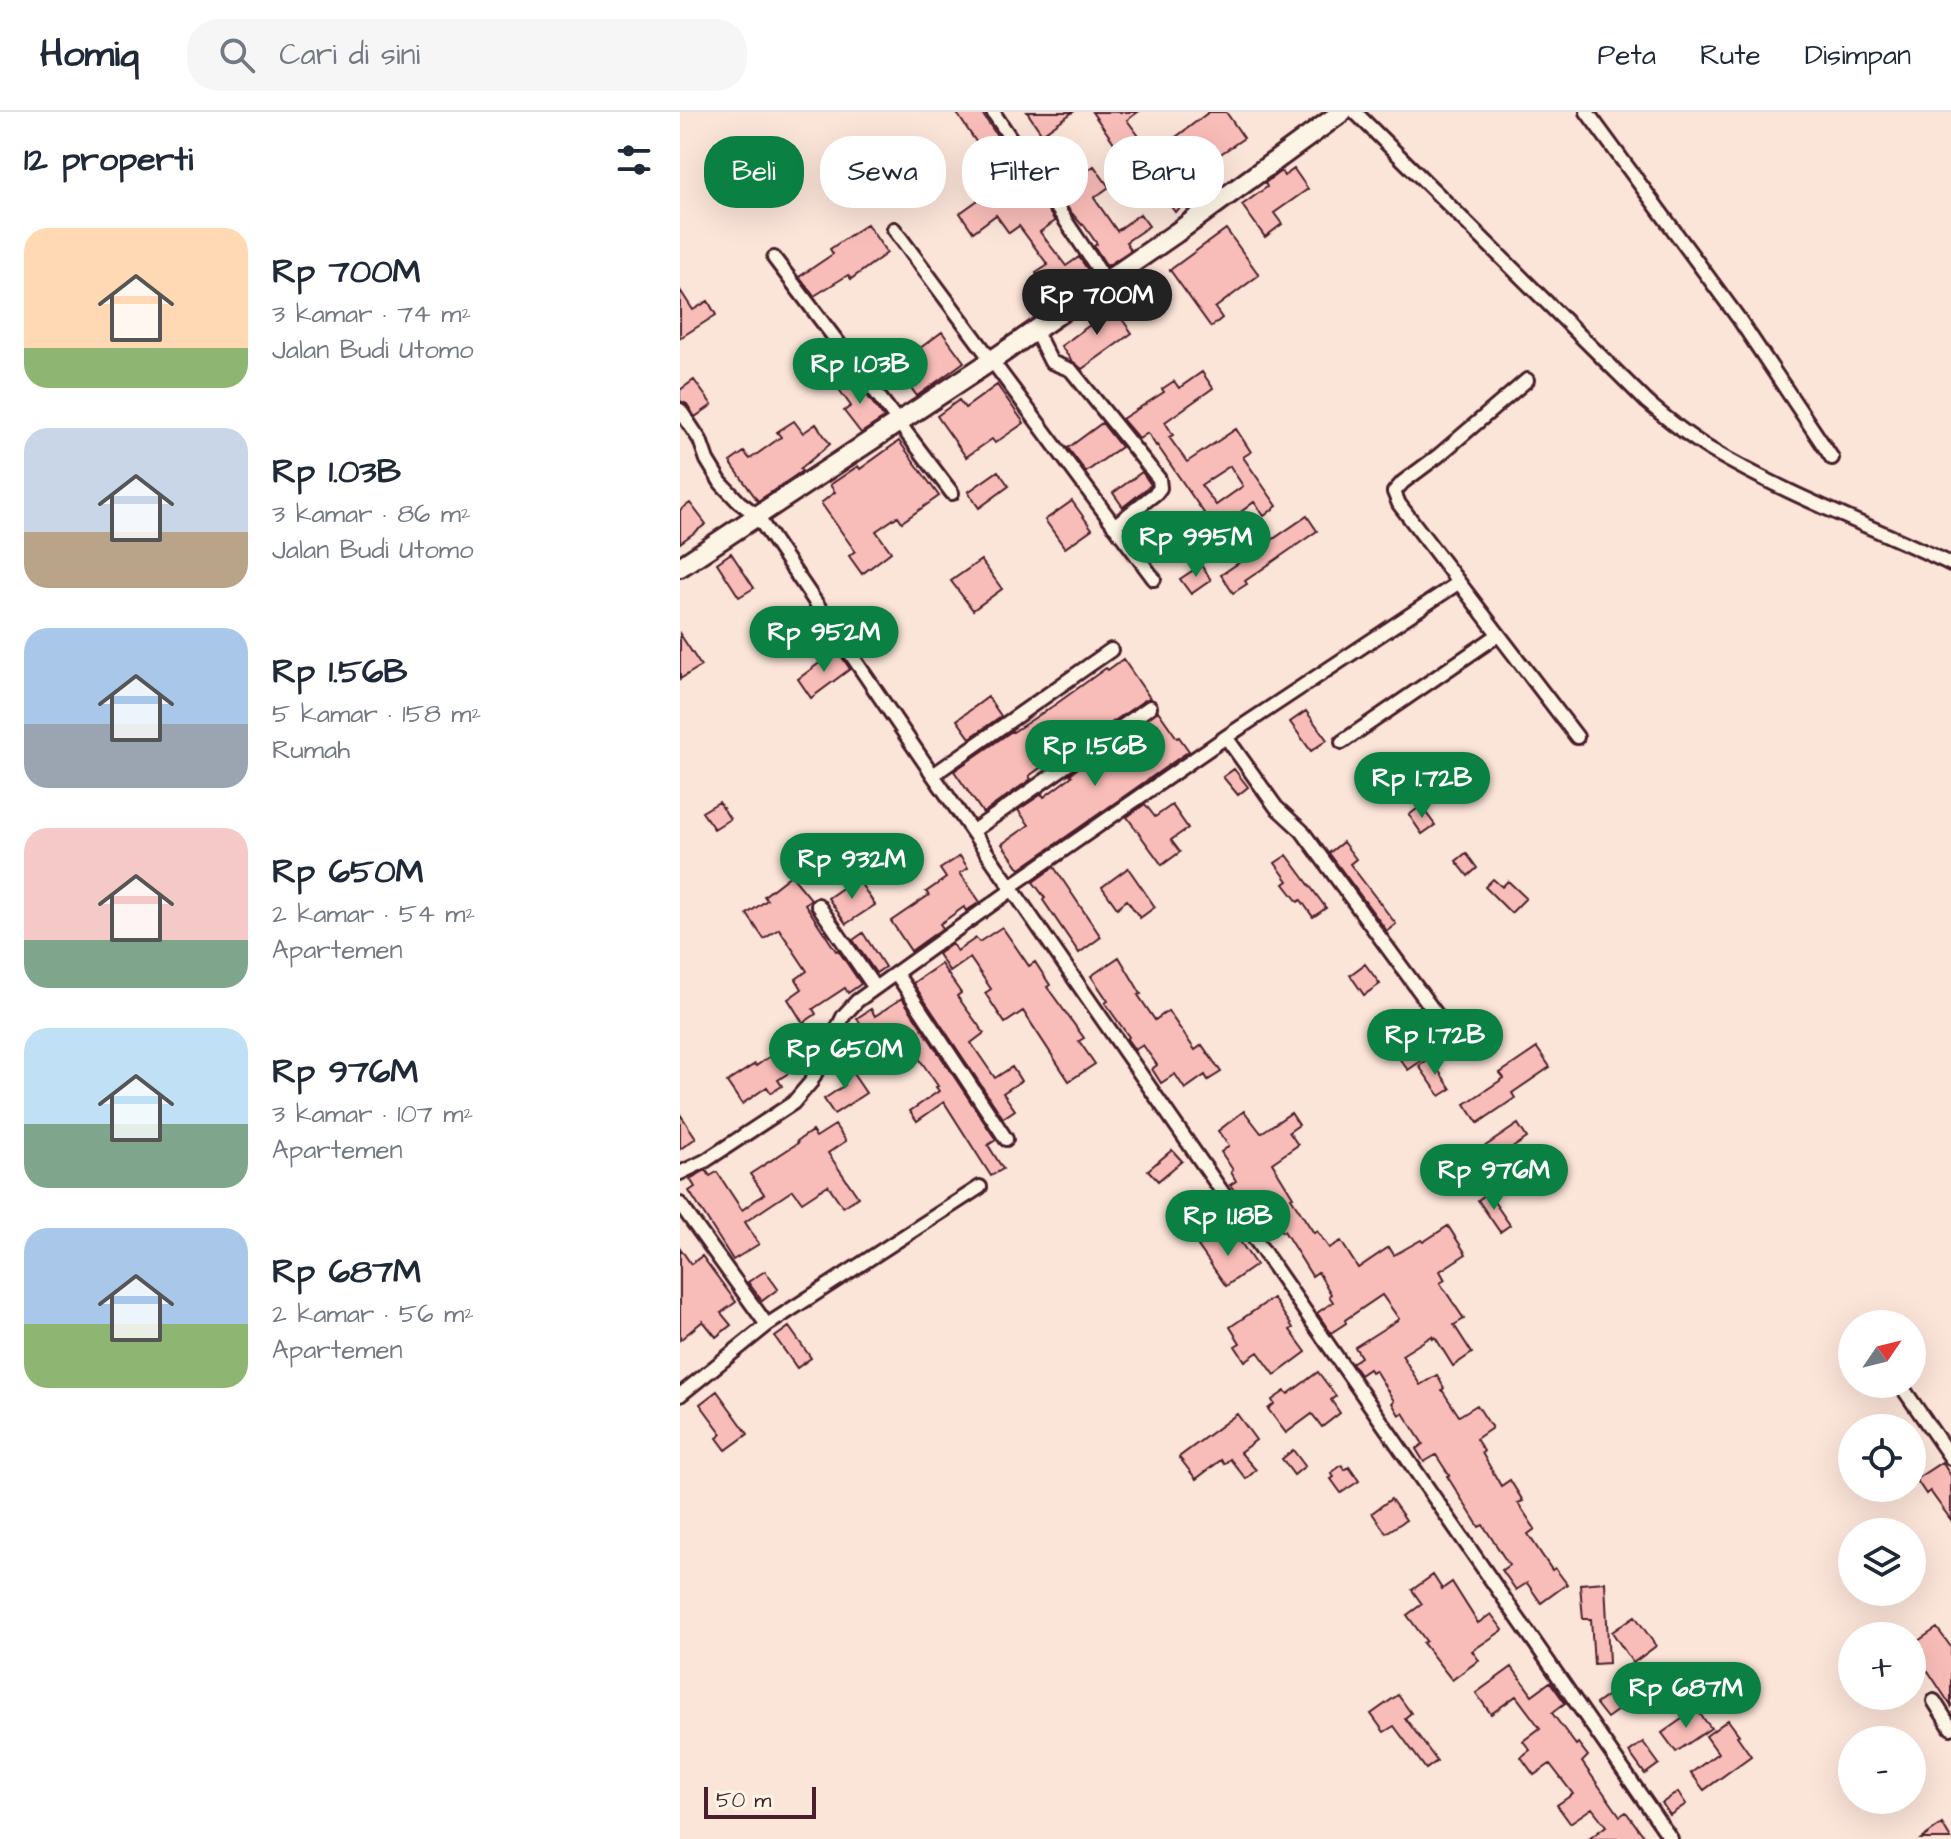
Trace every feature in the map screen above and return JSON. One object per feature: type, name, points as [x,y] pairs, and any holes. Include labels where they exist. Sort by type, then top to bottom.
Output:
[{"type":"street","points":[[993,112],[1106,281]]},
{"type":"street","points":[[680,567],[991,361],[1176,233],[1342,112]]},
{"type":"street","points":[[1355,112],[1667,419],[1709,449],[1742,467],[1951,564]]},
{"type":"street","points":[[1587,112],[1739,319],[1832,458]]},
{"type":"street","points":[[894,229],[1154,579]]},
{"type":"street","points":[[774,258],[952,493]]},
{"type":"street","points":[[1035,330],[1051,362],[1071,370],[1159,479],[1160,488],[1156,493],[1114,526]]},
{"type":"street","points":[[1527,380],[1394,492],[1399,504],[1458,583],[1577,737]]},
{"type":"street","points":[[680,410],[700,440],[707,460],[721,483],[758,516],[933,775],[1671,1839]]},
{"type":"street","points":[[680,1173],[705,1161],[793,1103],[811,1082],[844,1015],[857,1001],[1226,737],[1458,583]]},
{"type":"street","points":[[1342,742],[1498,635]]},
{"type":"street","points":[[933,775],[1111,650]]},
{"type":"street","points":[[973,831],[1150,707]]},
{"type":"street","points":[[1226,737],[1276,807],[1302,831],[1450,1033]]},
{"type":"street","points":[[818,905],[875,988]]},
{"type":"street","points":[[896,973],[1006,1139]]},
{"type":"street","points":[[680,1395],[767,1325],[980,1187]]},
{"type":"street","points":[[680,1204],[767,1325]]},
{"type":"street","points":[[1910,1398],[1951,1458]]},
{"type":"street","points":[[1934,1701],[1951,1728]]},
{"type":"building","points":[[956,112],[981,112],[997,136],[972,136]]},
{"type":"building","points":[[1027,112],[1073,112],[1042,134]]},
{"type":"building","points":[[1092,112],[1138,112],[1127,120],[1139,136],[1109,136]]},
{"type":"building","points":[[1209,112],[1226,112],[1244,138],[1224,152],[1224,136],[1177,136]]},
{"type":"building","points":[[1094,166],[1104,180],[1104,191],[1094,198],[1117,231],[1140,214],[1149,226],[1126,242],[1131,250],[1107,266],[1094,246],[1097,244],[1068,208],[1088,208],[1088,170]]},
{"type":"building","points":[[1294,169],[1308,189],[1274,213],[1282,224],[1265,237],[1242,205],[1267,187],[1265,183],[1281,171],[1284,176]]},
{"type":"building","points":[[967,208],[1046,208],[1055,221],[1040,232],[1066,266],[1079,257],[1092,276],[1055,301],[1036,273],[1048,265],[1019,226],[1009,233],[996,215],[973,232],[960,213]]},
{"type":"building","points":[[867,224],[887,253],[851,279],[848,275],[814,296],[799,277],[833,254],[830,249]]},
{"type":"building","points":[[1226,229],[1259,275],[1215,308],[1222,318],[1211,327],[1170,270]]},
{"type":"building","points":[[680,290],[693,310],[708,301],[716,315],[680,338]]},
{"type":"building","points":[[1108,300],[1132,333],[1082,369],[1061,346],[1101,317],[1095,309]]},
{"type":"building","points":[[942,332],[964,362],[917,396],[889,358],[905,346],[912,354]]},
{"type":"building","points":[[1202,372],[1213,388],[1165,422],[1173,435],[1169,437],[1187,462],[1236,429],[1251,452],[1243,457],[1277,506],[1264,516],[1254,502],[1229,521],[1237,533],[1224,542],[1148,433],[1139,439],[1122,419],[1164,392],[1162,389],[1174,381],[1179,388]],"holes":[[[1230,466],[1243,486],[1216,505],[1201,485]]]},
{"type":"building","points":[[853,377],[884,418],[861,433],[844,411],[851,406],[838,388]]},
{"type":"building","points":[[694,380],[712,405],[695,417],[687,404],[680,401],[680,390]]},
{"type":"building","points":[[997,385],[1024,423],[995,443],[992,439],[966,457],[937,416],[959,400],[965,408]]},
{"type":"building","points":[[794,421],[803,433],[816,424],[830,444],[800,469],[802,471],[758,501],[730,462],[744,452],[750,459],[781,437],[777,432]]},
{"type":"building","points":[[1102,423],[1121,447],[1086,472],[1068,448]]},
{"type":"building","points":[[899,441],[939,496],[902,522],[898,516],[876,531],[891,552],[862,574],[849,556],[855,551],[821,503],[835,492],[830,485],[858,466],[860,469]]},
{"type":"building","points":[[998,471],[1009,486],[979,508],[968,492]]},
{"type":"building","points":[[1142,472],[1151,485],[1123,507],[1113,493]]},
{"type":"building","points":[[1072,501],[1092,529],[1065,548],[1045,520]]},
{"type":"building","points":[[690,503],[706,524],[680,543],[680,510]]},
{"type":"building","points":[[1307,516],[1317,531],[1245,581],[1247,584],[1233,593],[1221,575]]},
{"type":"building","points":[[731,553],[754,588],[739,597],[717,563]]},
{"type":"building","points":[[981,560],[1002,589],[973,610],[951,581]]},
{"type":"building","points":[[1201,565],[1211,580],[1191,594],[1180,579]]},
{"type":"building","points":[[680,634],[701,666],[680,679]]},
{"type":"building","points":[[837,650],[850,669],[811,698],[798,679]]},
{"type":"building","points":[[1123,659],[1150,698],[1059,759],[1057,756],[983,813],[954,771]]},
{"type":"building","points":[[988,697],[1001,716],[970,738],[957,720]]},
{"type":"building","points":[[1158,711],[1189,751],[1020,869],[1002,844],[1029,825],[1018,810],[1042,794],[1044,797],[1072,776],[1070,774]]},
{"type":"building","points":[[1306,711],[1327,740],[1311,751],[1290,722]]},
{"type":"building","points":[[1234,769],[1248,787],[1238,795],[1223,777]]},
{"type":"building","points":[[719,802],[730,819],[714,829],[702,812]]},
{"type":"building","points":[[1145,804],[1155,817],[1172,805],[1188,828],[1171,840],[1180,852],[1162,865],[1127,817]]},
{"type":"building","points":[[1421,806],[1435,825],[1422,834],[1409,815]]},
{"type":"building","points":[[1343,842],[1356,859],[1350,864],[1396,924],[1387,931],[1329,853]]},
{"type":"building","points":[[1466,853],[1477,868],[1468,876],[1456,861]]},
{"type":"building","points":[[1287,855],[1326,908],[1313,917],[1284,884],[1288,881],[1275,863]]},
{"type":"building","points":[[960,856],[968,868],[960,873],[980,902],[966,911],[964,907],[940,924],[943,928],[911,951],[891,921],[929,895],[926,892],[946,878],[940,869]]},
{"type":"building","points":[[1054,867],[1101,937],[1079,953],[1033,882]]},
{"type":"building","points":[[1128,868],[1155,907],[1140,918],[1127,900],[1117,908],[1102,887]]},
{"type":"building","points":[[791,875],[811,899],[805,904],[861,984],[848,993],[845,988],[813,1009],[816,1014],[803,1023],[788,999],[802,989],[796,979],[807,971],[779,929],[764,939],[747,914],[767,900],[764,896]]},
{"type":"building","points":[[857,878],[875,905],[846,924],[828,898]]},
{"type":"building","points":[[1493,879],[1502,887],[1508,881],[1526,898],[1511,913],[1485,887]]},
{"type":"building","points":[[1002,927],[1029,966],[1035,962],[1050,985],[1047,987],[1084,1038],[1079,1041],[1095,1064],[1069,1081],[1023,1011],[1005,1023],[985,993],[991,989],[970,958],[950,972],[938,954],[952,944],[957,951],[976,938],[979,942]]},
{"type":"building","points":[[863,933],[885,967],[876,973],[853,940]]},
{"type":"building","points":[[1119,957],[1155,1020],[1168,1011],[1195,1050],[1202,1045],[1221,1072],[1208,1080],[1205,1075],[1185,1089],[1175,1074],[1161,1083],[1152,1069],[1157,1065],[1143,1045],[1135,1050],[1091,976]]},
{"type":"building","points":[[941,964],[961,993],[957,996],[984,1033],[971,1043],[995,1078],[1012,1067],[1021,1081],[1003,1093],[1015,1110],[1003,1118],[913,983]]},
{"type":"building","points":[[1365,964],[1380,984],[1364,995],[1350,975]]},
{"type":"building","points":[[902,998],[996,1140],[988,1145],[1003,1169],[991,1176],[944,1102],[917,1121],[910,1111],[939,1091],[905,1038],[902,1036],[872,1056],[859,1037],[866,1032],[857,1018],[871,1009],[875,1016]]},
{"type":"building","points":[[805,1032],[817,1050],[814,1056],[778,1080],[782,1086],[771,1093],[767,1087],[742,1104],[727,1082]]},
{"type":"building","points":[[1403,1035],[1421,1061],[1408,1070],[1389,1045]]},
{"type":"building","points":[[1537,1048],[1550,1067],[1512,1093],[1515,1098],[1478,1123],[1465,1104],[1504,1078],[1500,1073]]},
{"type":"building","points":[[1430,1058],[1451,1089],[1440,1096],[1419,1066]]},
{"type":"building","points":[[847,1065],[866,1093],[834,1114],[824,1099],[845,1085],[837,1072]]},
{"type":"building","points":[[1244,1111],[1261,1133],[1291,1113],[1299,1125],[1289,1132],[1298,1145],[1272,1163],[1314,1233],[1317,1231],[1329,1248],[1341,1241],[1358,1268],[1389,1247],[1394,1255],[1448,1226],[1466,1254],[1440,1271],[1445,1280],[1440,1283],[1464,1319],[1454,1325],[1472,1353],[1453,1366],[1432,1336],[1402,1355],[1420,1385],[1437,1375],[1444,1388],[1442,1390],[1459,1416],[1477,1405],[1492,1428],[1476,1439],[1484,1451],[1482,1453],[1501,1486],[1510,1480],[1523,1501],[1518,1503],[1535,1529],[1528,1534],[1552,1570],[1555,1568],[1567,1584],[1541,1603],[1527,1583],[1516,1590],[1502,1570],[1509,1565],[1483,1525],[1479,1527],[1436,1455],[1424,1462],[1416,1449],[1423,1444],[1403,1413],[1399,1415],[1375,1370],[1371,1372],[1369,1369],[1360,1375],[1352,1363],[1361,1357],[1355,1347],[1399,1319],[1382,1295],[1331,1333],[1317,1313],[1333,1302],[1318,1272],[1312,1276],[1284,1231],[1264,1207],[1259,1210],[1246,1190],[1238,1195],[1230,1185],[1236,1181],[1231,1172],[1233,1170],[1221,1152],[1229,1146],[1218,1131]]},
{"type":"building","points":[[680,1114],[696,1138],[680,1149]]},
{"type":"building","points":[[1518,1124],[1527,1138],[1490,1163],[1481,1149]]},
{"type":"building","points":[[835,1125],[846,1141],[828,1153],[858,1197],[843,1207],[828,1185],[802,1202],[793,1190],[745,1222],[759,1244],[733,1260],[689,1191],[695,1187],[690,1179],[706,1170],[710,1176],[717,1172],[742,1210],[764,1194],[750,1174],[812,1131],[816,1137]]},
{"type":"building","points":[[1172,1150],[1182,1161],[1158,1181],[1148,1170]]},
{"type":"building","points":[[1488,1193],[1510,1225],[1500,1232],[1478,1200]]},
{"type":"building","points":[[1198,1197],[1208,1212],[1184,1227],[1174,1212]]},
{"type":"building","points":[[1235,1234],[1256,1265],[1226,1286],[1198,1246],[1212,1237],[1218,1246]]},
{"type":"building","points":[[680,1248],[691,1264],[702,1256],[736,1302],[721,1313],[731,1325],[716,1337],[703,1321],[680,1340]]},
{"type":"building","points":[[765,1271],[778,1289],[762,1301],[748,1282]]},
{"type":"building","points":[[1273,1298],[1306,1352],[1275,1375],[1258,1352],[1245,1361],[1235,1346],[1240,1343],[1230,1327]]},
{"type":"building","points":[[789,1327],[811,1358],[797,1368],[775,1337]]},
{"type":"building","points":[[1318,1372],[1336,1396],[1331,1400],[1340,1413],[1322,1427],[1312,1414],[1286,1433],[1268,1409],[1274,1404],[1272,1400],[1285,1391],[1288,1394]]},
{"type":"building","points":[[717,1391],[748,1434],[726,1450],[717,1438],[722,1434],[700,1404]]},
{"type":"building","points":[[1237,1414],[1256,1440],[1240,1452],[1256,1470],[1246,1479],[1230,1459],[1224,1464],[1221,1460],[1196,1479],[1179,1457]]},
{"type":"building","points":[[1293,1450],[1305,1466],[1294,1475],[1282,1459]]},
{"type":"building","points":[[1942,1462],[1951,1476],[1951,1520],[1930,1491],[1926,1494],[1926,1472]]},
{"type":"building","points":[[1342,1465],[1345,1470],[1349,1467],[1359,1481],[1341,1493],[1331,1479],[1334,1477],[1331,1473]]},
{"type":"building","points":[[1391,1499],[1406,1520],[1386,1533],[1372,1513]]},
{"type":"building","points":[[1433,1575],[1442,1589],[1452,1582],[1478,1623],[1491,1614],[1503,1630],[1472,1651],[1479,1660],[1452,1680],[1423,1643],[1426,1641],[1407,1615],[1422,1604],[1412,1590]]},
{"type":"building","points":[[1605,1582],[1609,1663],[1594,1664],[1591,1619],[1583,1619],[1580,1584]]},
{"type":"building","points":[[1635,1616],[1656,1646],[1633,1663],[1612,1632]]},
{"type":"building","points":[[1937,1628],[1951,1647],[1951,1706],[1926,1672],[1926,1635]]},
{"type":"building","points":[[1512,1667],[1532,1695],[1550,1682],[1565,1703],[1552,1713],[1588,1756],[1582,1762],[1620,1816],[1626,1812],[1646,1839],[1589,1839],[1606,1826],[1592,1808],[1570,1823],[1557,1805],[1573,1794],[1550,1764],[1534,1775],[1521,1757],[1530,1750],[1523,1741],[1540,1728],[1516,1696],[1491,1714],[1476,1693]]},
{"type":"building","points":[[1621,1686],[1632,1700],[1607,1718],[1596,1704]]},
{"type":"building","points":[[1398,1695],[1411,1713],[1405,1718],[1437,1761],[1426,1769],[1394,1726],[1384,1732],[1371,1714]]},
{"type":"building","points":[[1696,1709],[1711,1728],[1676,1752],[1662,1733]]},
{"type":"building","points":[[1728,1720],[1751,1756],[1704,1790],[1691,1773],[1718,1753],[1706,1736]]},
{"type":"building","points":[[1643,1742],[1659,1764],[1645,1774],[1629,1752]]},
{"type":"building","points":[[1678,1792],[1686,1804],[1670,1815],[1662,1803]]},
{"type":"building","points":[[1942,1824],[1951,1839],[1921,1839]]}]
